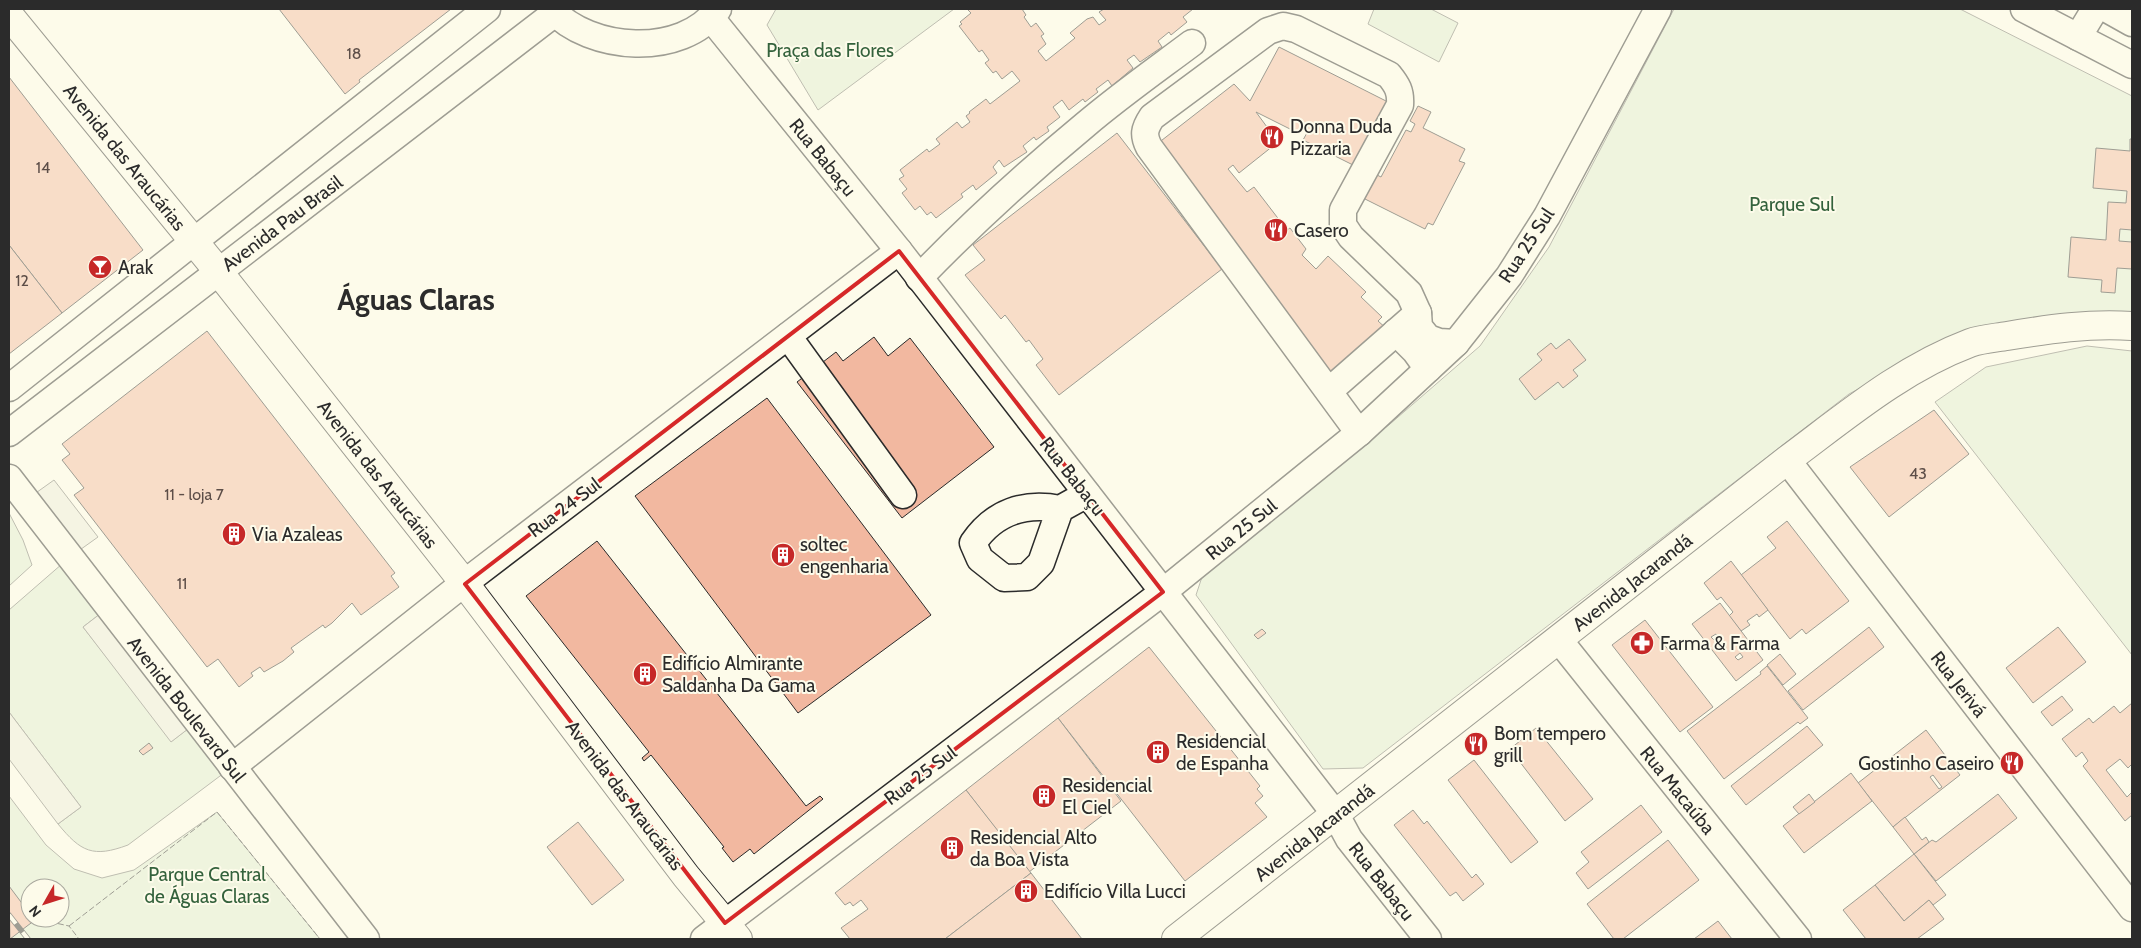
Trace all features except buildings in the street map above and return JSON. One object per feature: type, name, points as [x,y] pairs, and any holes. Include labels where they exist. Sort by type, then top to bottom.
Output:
[{"type":"main road","name":"Avenida das Araucárias","points":[[9,16],[194,242],[465,584],[686,876],[722,934]]},
{"type":"main road","name":"Avenida Jacarandá","points":[[1176,939],[1787,460],[1884,388],[1921,366],[1971,342],[2098,324],[2132,326]]},
{"type":"street","name":"Avenida Pau Brasil","points":[[9,388],[487,9]]},
{"type":"street","name":"Rua 25 Sul","points":[[722,934],[1162,592],[1359,433],[1456,343],[1509,276],[1546,216],[1658,9]]},
{"type":"street","points":[[2024,9],[2132,65]]},
{"type":"street","points":[[2078,37],[2095,9]]},
{"type":"street","points":[[2107,9],[2132,23]]},
{"type":"street","name":"Avenida Pau Brasil","points":[[9,433],[553,11]]},
{"type":"street","points":[[553,11],[585,34],[621,44],[657,43],[692,31],[714,14]]},
{"type":"street","name":"Rua Babaçu","points":[[714,14],[1336,815],[1349,840],[1428,939]]},
{"type":"street","points":[[1359,433],[1149,147],[1144,136],[1146,126],[1152,117],[1268,31],[1283,26],[1296,29],[1389,75],[1398,85],[1400,105],[1343,210],[1343,225],[1351,236],[1409,293],[1418,313],[1419,327],[1428,338],[1439,342],[1456,343]]},
{"type":"street","points":[[920,278],[952,244],[1020,180],[1087,123],[1192,44]]},
{"type":"street","name":"Rua 24 Sul","points":[[232,766],[465,584],[899,251]]},
{"type":"street","points":[[1329,391],[1418,313]]},
{"type":"street","points":[[1396,332],[1415,351],[1428,369]]},
{"type":"street","points":[[788,336],[903,495]]},
{"type":"street","name":"Rua Jerivá","points":[[1787,460],[2132,908]]},
{"type":"street","name":"Avenida Boulevard Sul","points":[[9,478],[366,939]]},
{"type":"street","points":[[1060,509],[1087,494]]},
{"type":"street","name":"Rua Macaúba","points":[[1558,640],[1798,939]]},
{"type":"highlighted area","points":[[899,251],[1163,592],[725,923],[465,584]]},
{"type":"green space","name":"Praça das Flores","points":[[776,9],[954,9],[818,110],[767,25]]},
{"type":"green space","points":[[1374,9],[1431,9],[1458,23],[1439,62],[1368,24]]},
{"type":"green space","name":"Parque Sul","points":[[1674,9],[1960,9],[2132,96],[2132,318],[1954,337],[1849,394],[1363,768],[1323,769],[1196,595],[1205,568],[1390,424],[1480,346],[1549,247]]},
{"type":"green space","points":[[2087,346],[2132,351],[2132,655],[1935,402],[1986,367]]},
{"type":"green space","points":[[9,513],[23,540],[32,565],[9,586]]},
{"type":"green space","points":[[70,557],[109,607],[83,627],[172,741],[197,722],[232,767],[128,845],[106,851],[88,850],[74,841],[58,824],[81,807],[9,712],[9,610]]},
{"type":"green space","name":"Parque Central de Águas Claras","points":[[9,796],[46,845],[74,869],[102,878],[134,870],[217,812],[320,939],[9,939]]},
{"type":"shaded area","points":[[54,480],[98,537],[70,557],[26,500]]},
{"type":"shaded area","points":[[109,607],[197,722],[171,742],[83,627]]},
{"type":"shaded area","points":[[9,712],[81,807],[58,824],[9,759]]},
{"type":"railway","points":[[9,915],[28,939]]},
{"type":"fence","points":[[70,925],[217,812],[320,939]]},
{"type":"fence","points":[[70,927],[79,939]]},
{"type":"place","name":"Donna Duda Pizzaria","points":[[1272,137]]},
{"type":"place","name":"Casero","points":[[1276,230]]},
{"type":"place","name":"Arak","points":[[100,267]]},
{"type":"place","name":"Via Azaleas","points":[[234,534]]},
{"type":"place","name":"soltec engenharia","points":[[783,555]]},
{"type":"place","name":"Farma & Farma","points":[[1642,643]]},
{"type":"place","name":"Edifício Almirante Saldanha Da Gama","points":[[645,674]]},
{"type":"place","name":"Bom tempero grill","points":[[1476,744]]},
{"type":"place","name":"Residencial de Espanha","points":[[1158,752]]},
{"type":"place","name":"Gostinho Caseiro","points":[[2012,763]]},
{"type":"place","name":"Residencial El Ciel","points":[[1044,796]]},
{"type":"place","name":"Residencial Alto da Boa Vista","points":[[952,848]]},
{"type":"place","name":"Edifício Villa Lucci","points":[[1026,891]]},
{"type":"district","name":"Águas Claras","points":[[416,300]]}]
